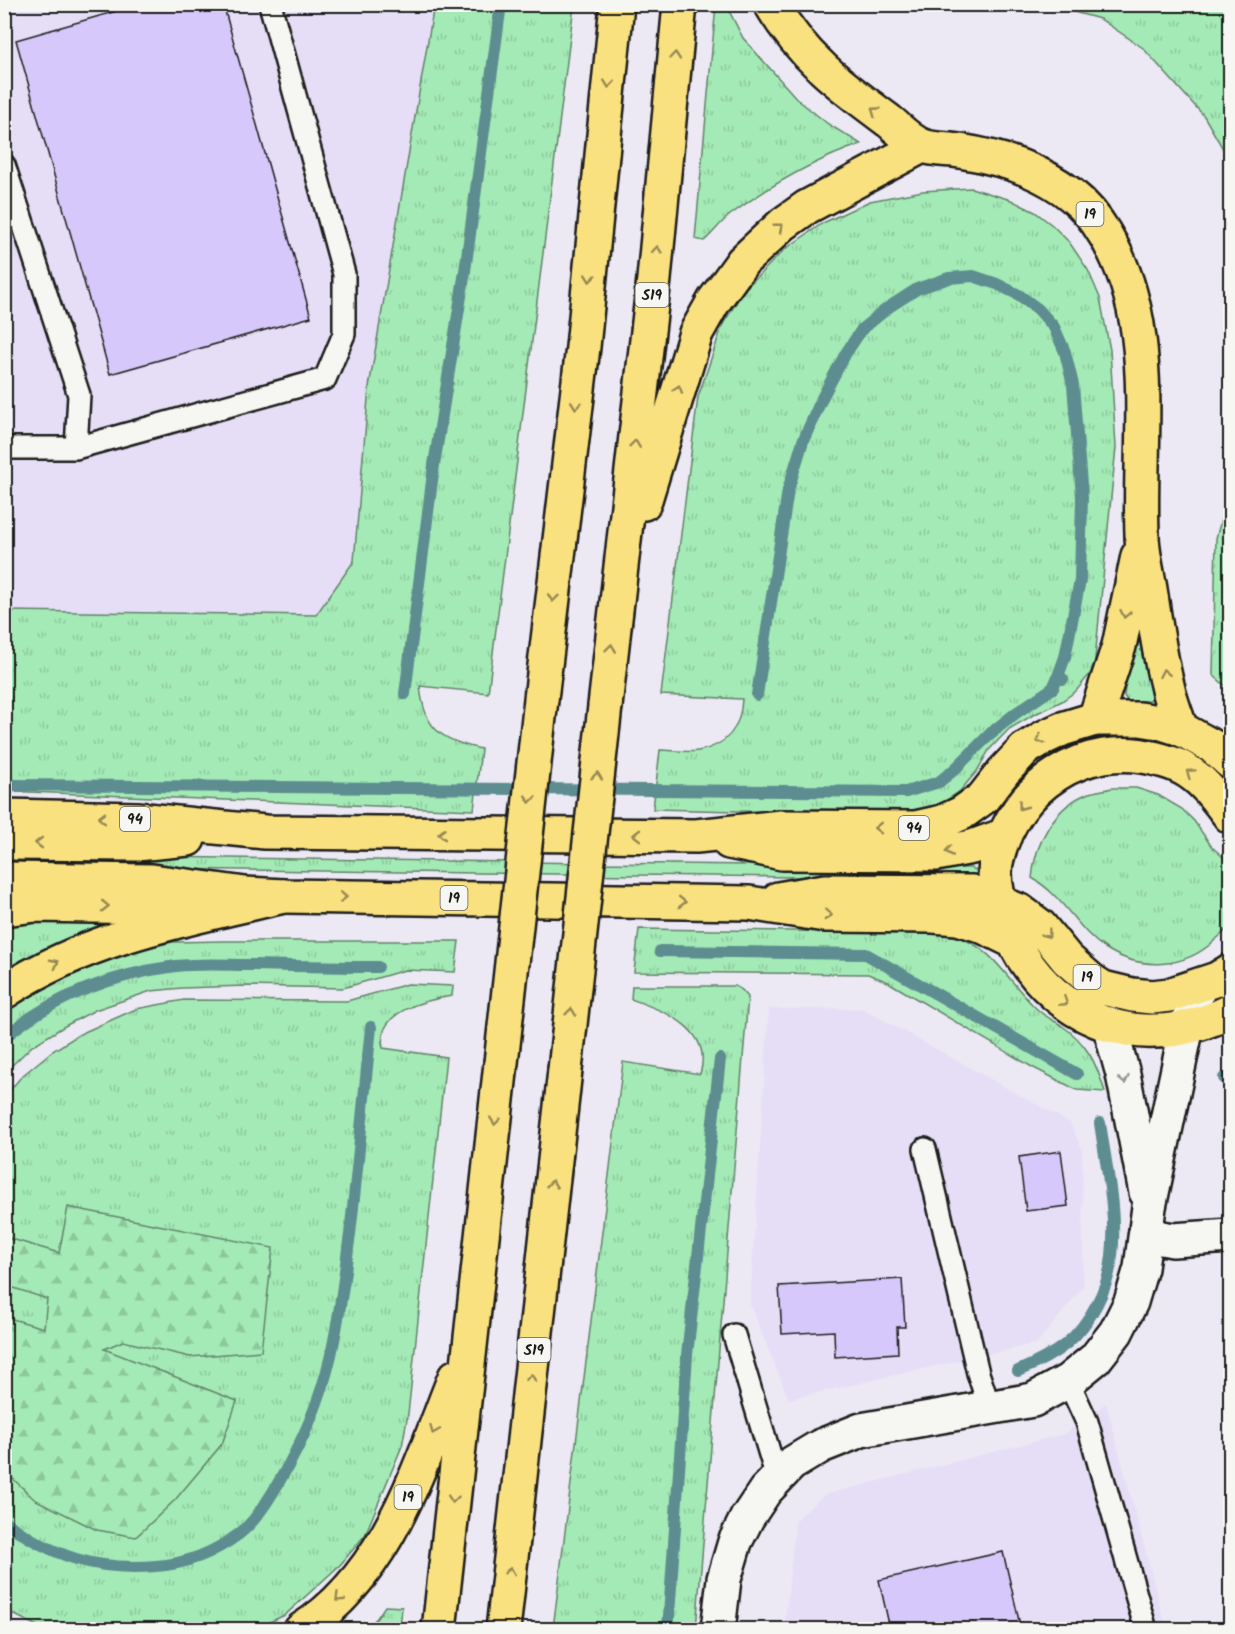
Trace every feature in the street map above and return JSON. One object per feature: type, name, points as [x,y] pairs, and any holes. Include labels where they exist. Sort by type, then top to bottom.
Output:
[{"type":"main road","points":[[439,1629],[541,699],[583,346],[617,4]]},
{"type":"main road","name":"S19","points":[[503,1629],[604,706],[654,279],[680,4]]},
{"type":"main road","name":"19","points":[[771,4],[802,50],[820,68],[922,146],[996,158],[1046,178],[1077,201],[1096,220],[1112,247],[1124,272],[1133,300],[1139,335],[1142,389],[1142,536],[1167,687],[1181,729]]},
{"type":"main road","points":[[619,586],[696,333],[729,278],[743,261],[783,224],[807,207],[922,146]]},
{"type":"main road","points":[[1082,761],[1119,646],[1142,536]]},
{"type":"main road","name":"94","points":[[4,816],[137,819],[265,832],[696,836],[781,827],[915,828],[942,822],[962,813],[983,798],[1004,771],[1025,750],[1062,729],[1095,719],[1140,719],[1181,729]]},
{"type":"main road","points":[[1181,729],[1212,746],[1230,762]]},
{"type":"main road","points":[[1013,942],[999,901],[996,859],[1005,835],[1018,811],[1042,785],[1070,766],[1107,755],[1132,754],[1181,767],[1203,782],[1230,816]]},
{"type":"main road","name":"94","points":[[4,843],[136,844],[265,832]]},
{"type":"main road","name":"94","points":[[696,836],[782,853],[936,854],[972,847],[1005,835]]},
{"type":"main road","points":[[4,879],[152,881],[245,894],[284,896]]},
{"type":"main road","name":"19","points":[[749,903],[825,891],[972,892],[1020,911],[1040,926],[1067,959],[1103,988],[1132,995],[1152,997],[1169,995],[1217,979],[1230,971]]},
{"type":"main road","points":[[4,909],[36,905],[152,907],[245,894]]},
{"type":"main road","name":"19","points":[[4,992],[65,958],[108,943],[178,921],[284,896],[749,903],[825,915],[958,918],[980,925],[1013,942],[1030,969],[1057,998],[1089,1016],[1131,1029],[1155,1032],[1186,1026],[1230,1011]]},
{"type":"main road","name":"19","points":[[302,1629],[357,1580],[380,1550],[407,1497],[472,1336]]},
{"type":"street","points":[[718,1629],[724,1579],[735,1542],[747,1518],[765,1491],[791,1464],[821,1446],[861,1431],[906,1421],[990,1409],[1033,1400],[1068,1381],[1095,1359],[1116,1332],[1131,1302],[1141,1268],[1147,1221],[1186,1026],[1199,986]]},
{"type":"street","points":[[1109,1024],[1123,1074],[1147,1221],[1173,1240],[1230,1236]]},
{"type":"lane","points":[[4,448],[76,448],[325,379],[344,334],[344,274],[270,4]]},
{"type":"lane","points":[[4,165],[79,394],[76,448]]},
{"type":"lane","points":[[925,1149],[978,1373],[990,1409]]},
{"type":"lane","points":[[734,1335],[777,1478]]},
{"type":"lane","points":[[1068,1381],[1086,1422],[1146,1629]]},
{"type":"shaded area","points":[[5,5],[434,5],[369,387],[354,561],[316,615],[5,611]]},
{"type":"shaded area","points":[[769,1009],[863,1009],[1070,1123],[1082,1149],[1083,1287],[1037,1343],[789,1399],[750,1304]]},
{"type":"shaded area","points":[[1106,1403],[1166,1629],[784,1630],[796,1520],[824,1495],[1065,1434]]},
{"type":"green space","points":[[434,5],[574,5],[488,693],[420,686],[425,713],[437,730],[455,741],[481,749],[474,810],[5,791],[5,611],[316,615],[354,561],[369,387]]},
{"type":"green space","points":[[716,5],[726,5],[743,38],[798,100],[828,124],[861,144],[810,166],[776,184],[730,215],[704,241],[695,239]]},
{"type":"green space","points":[[1048,5],[1230,5],[1230,161],[1204,116],[1143,48],[1100,19]]},
{"type":"green space","points":[[971,188],[1011,200],[1035,212],[1052,225],[1069,242],[1088,270],[1100,298],[1110,350],[1116,447],[1094,669],[1076,691],[1062,701],[1009,729],[989,750],[977,771],[960,791],[936,807],[900,815],[653,809],[660,750],[693,752],[717,745],[730,734],[741,709],[742,699],[661,695],[698,397],[723,324],[744,290],[784,250],[823,223],[870,201],[923,191]]},
{"type":"green space","points":[[1230,488],[1230,690],[1213,675],[1216,538]]},
{"type":"green space","points":[[1144,617],[1151,699],[1146,703],[1128,702],[1124,696],[1133,619]]},
{"type":"green space","points":[[1112,788],[1136,788],[1158,795],[1182,809],[1194,821],[1212,847],[1230,863],[1232,903],[1229,926],[1203,950],[1190,957],[1162,963],[1147,963],[1133,961],[1105,948],[1086,932],[1053,894],[1032,878],[1042,839],[1056,816],[1077,799],[1089,793]]},
{"type":"green space","points":[[5,855],[970,868],[976,870],[977,874],[976,877],[958,879],[5,867]]},
{"type":"green space","points":[[44,920],[99,923],[97,928],[39,953],[5,973],[5,928],[21,922]]},
{"type":"green space","points":[[639,929],[930,933],[957,937],[970,942],[992,958],[1038,1010],[1078,1039],[1094,1062],[1105,1092],[1077,1090],[1032,1067],[888,982],[868,974],[634,972]]},
{"type":"green space","points":[[459,941],[455,972],[405,970],[343,988],[246,986],[151,991],[95,1010],[63,1027],[32,1046],[5,1072],[5,1010],[36,989],[115,954],[173,942]]},
{"type":"green space","points":[[408,984],[453,986],[452,996],[416,1004],[395,1016],[387,1025],[383,1035],[383,1048],[446,1057],[408,1414],[402,1446],[365,1535],[340,1565],[285,1615],[254,1629],[45,1630],[11,1613],[5,1608],[4,1097],[22,1076],[51,1052],[80,1034],[136,1009],[184,1000],[347,1001]]},
{"type":"green space","points":[[632,986],[735,986],[748,997],[696,1629],[553,1629],[623,1062],[700,1074],[702,1058],[700,1045],[693,1033],[671,1016],[631,999]]},
{"type":"green space","points":[[68,1207],[273,1248],[261,1351],[190,1357],[123,1341],[104,1349],[237,1401],[222,1444],[175,1500],[136,1537],[97,1530],[34,1499],[5,1471],[5,1317],[44,1328],[47,1299],[5,1285],[5,1237],[59,1253]]},
{"type":"green space","points":[[385,1606],[402,1607],[400,1629],[365,1629],[377,1618]]},
{"type":"building","points":[[141,4],[223,4],[311,317],[110,374],[16,40]]},
{"type":"building","points":[[1061,1151],[1068,1206],[1026,1211],[1019,1157]]},
{"type":"building","points":[[902,1279],[905,1327],[897,1327],[898,1353],[835,1357],[834,1331],[782,1334],[779,1286]]},
{"type":"building","points":[[1003,1552],[1021,1629],[890,1629],[879,1580]]},
{"type":"waterway","points":[[405,694],[434,465],[465,271],[501,4]]},
{"type":"waterway","points":[[757,695],[788,490],[803,441],[823,396],[862,329],[889,307],[917,289],[949,278],[973,276],[1019,295],[1038,309],[1054,327],[1065,352],[1073,385],[1082,497],[1080,580],[1065,657],[1057,679],[1063,679]]},
{"type":"waterway","points":[[12,785],[906,792],[939,782],[991,733],[1053,688],[1057,679]]},
{"type":"waterway","points":[[660,951],[866,954],[1077,1074]]},
{"type":"waterway","points":[[4,1038],[22,1023],[63,999],[107,981],[153,970],[205,964],[378,967]]},
{"type":"waterway","points":[[4,1521],[40,1544],[76,1559],[114,1566],[156,1566],[189,1560],[220,1546],[245,1529],[262,1509],[303,1437],[326,1375],[342,1297],[371,1027]]},
{"type":"waterway","points":[[668,1630],[687,1355],[720,1059]]},
{"type":"waterway","points":[[1224,1078],[1230,1079]]},
{"type":"waterway","points":[[1018,1371],[1049,1356],[1075,1336],[1097,1304],[1107,1280],[1112,1256],[1113,1223],[1100,1123]]}]
